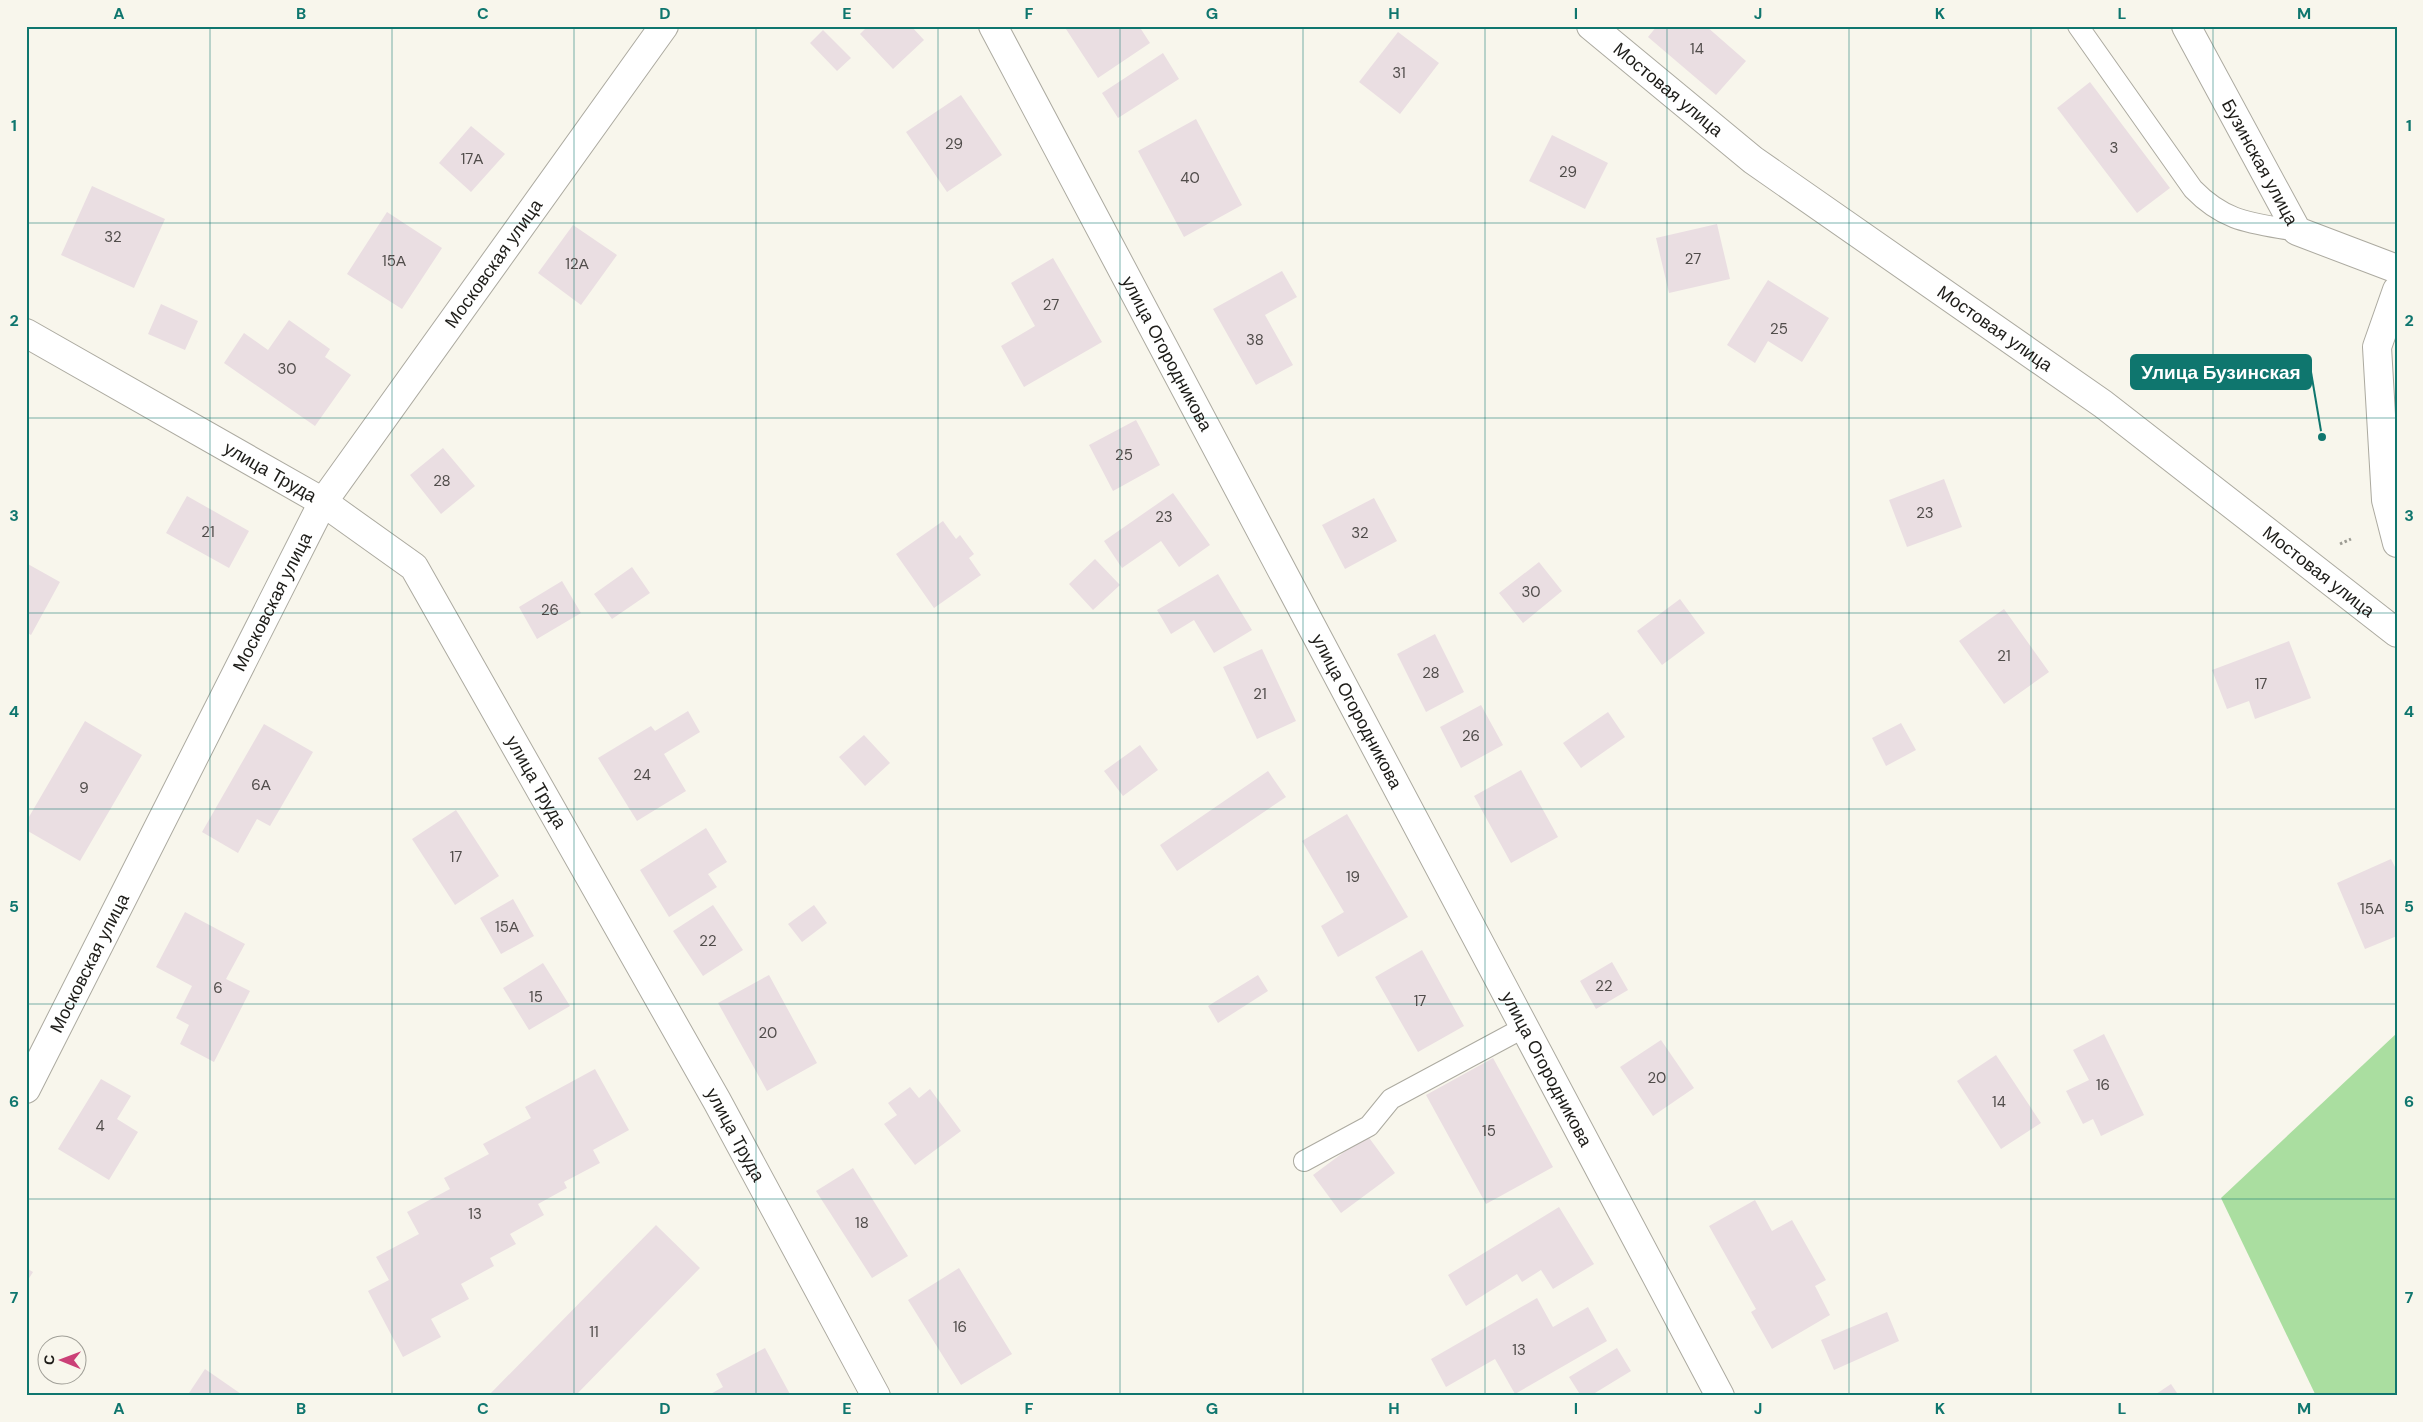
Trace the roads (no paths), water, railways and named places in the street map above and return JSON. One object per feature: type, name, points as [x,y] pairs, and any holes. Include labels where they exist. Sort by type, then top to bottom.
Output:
[{"type":"street","name":"Московская улица","points":[[26,1089],[323,502],[664,26]]},
{"type":"street","name":"улица Огородникова","points":[[993,26],[1720,1396]]},
{"type":"street","name":"Мостовая улица","points":[[1591,26],[1753,160],[2103,404],[2397,633]]},
{"type":"street","name":"Бузинская улица","points":[[2186,26],[2297,231],[2397,269]]},
{"type":"street","points":[[2397,290],[2377,347],[2386,500],[2397,543]]},
{"type":"street","name":"улица Труда","points":[[26,333],[323,502],[414,567],[717,1101],[876,1396]]},
{"type":"lane","points":[[2078,26],[2193,189],[2208,205],[2242,222],[2297,231]]},
{"type":"lane","points":[[1304,1161],[1369,1126],[1391,1100],[1524,1027]]},
{"type":"place","name":"Улица Бузинская","points":[[2322,437]]}]
